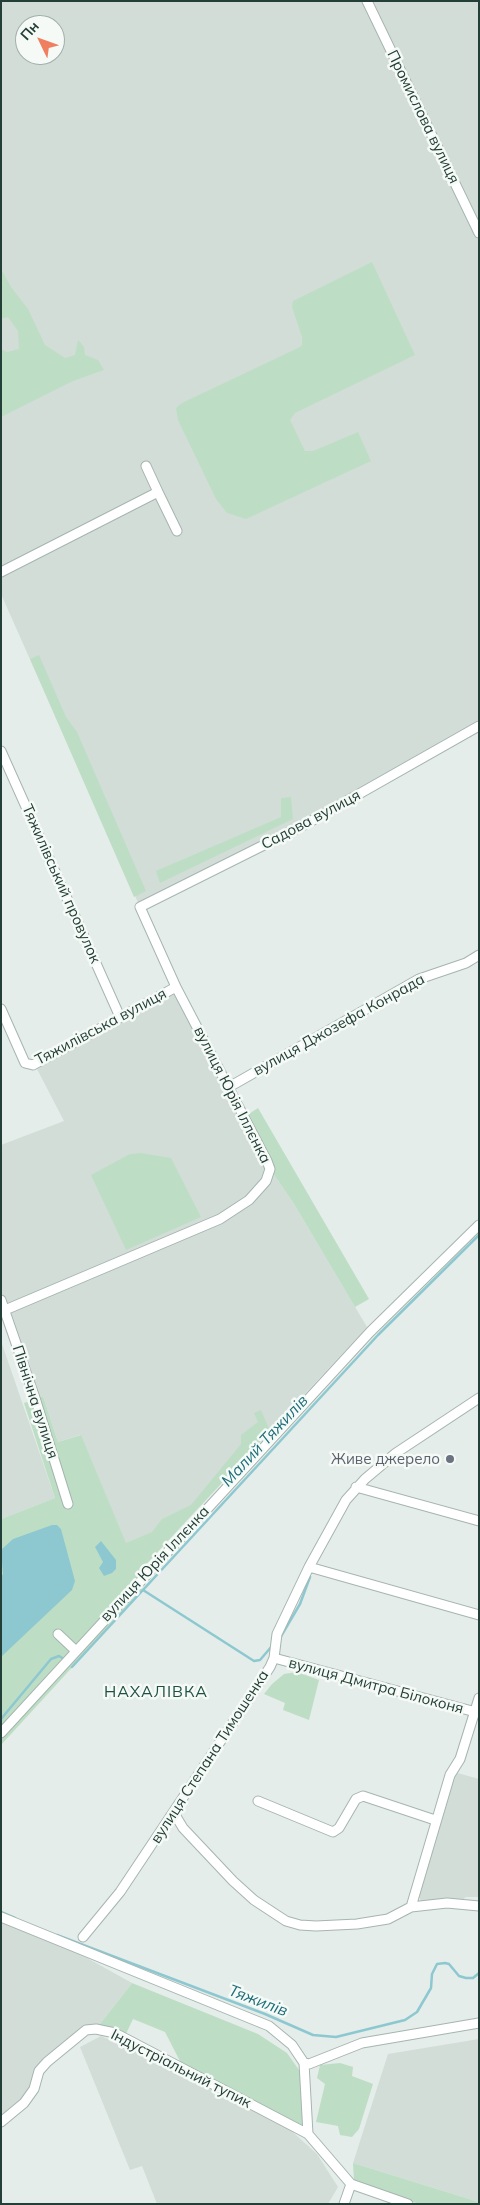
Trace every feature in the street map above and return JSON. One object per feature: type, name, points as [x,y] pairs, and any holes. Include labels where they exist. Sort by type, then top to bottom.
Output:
[{"type":"street","name":"Промислова вулиця","points":[[368,1],[479,233]]},
{"type":"street","points":[[146,466],[177,531]]},
{"type":"street","points":[[1,572],[158,492]]},
{"type":"street","name":"Садова вулиця","points":[[140,907],[306,824],[479,726]]},
{"type":"street","name":"Тяжилівський провулок","points":[[1,751],[120,1017]]},
{"type":"street","name":"вулиця Юрія Іллєнка","points":[[5,1310],[220,1219],[235,1211],[254,1195],[266,1181],[270,1169],[176,987],[140,907]]},
{"type":"street","name":"вулиця Джозефа Конрада","points":[[229,1087],[419,979],[466,964],[479,955]]},
{"type":"street","name":"Тяжилівська вулиця","points":[[1,1009],[25,1063],[33,1065],[176,987]]},
{"type":"street","name":"вулиця Юрія Іллєнка","points":[[1,1733],[370,1332],[479,1225]]},
{"type":"street","name":"Північна вулиця","points":[[1,1300],[68,1504]]},
{"type":"street","name":"вулиця Степана Тимошенка","points":[[83,1937],[120,1892],[270,1667],[274,1658],[277,1634],[309,1567],[346,1500],[356,1487],[396,1453],[479,1398]]},
{"type":"street","points":[[356,1487],[479,1522]]},
{"type":"street","points":[[309,1567],[479,1615]]},
{"type":"street","points":[[58,1634],[76,1651]]},
{"type":"street","name":"вулиця Дмитра Білоконя","points":[[274,1658],[477,1712]]},
{"type":"street","points":[[411,1907],[435,1820],[450,1775],[460,1759],[477,1712],[479,1698]]},
{"type":"street","points":[[258,1801],[332,1832],[339,1828],[356,1799],[363,1796],[435,1820]]},
{"type":"street","points":[[174,1813],[183,1828],[234,1881],[254,1900],[286,1921],[308,1926],[357,1924],[388,1919],[411,1907],[447,1902],[479,1906]]},
{"type":"street","points":[[1,1917],[269,2026],[292,2045],[304,2063],[308,2134],[351,2184],[408,2204]]},
{"type":"street","points":[[304,2063],[309,2064],[362,2042],[479,2022]]},
{"type":"street","name":"Індустріальний тупик","points":[[1,2122],[24,2103],[34,2089],[38,2071],[47,2062],[86,2030],[96,2029],[115,2033],[308,2134]]},
{"type":"street","points":[[344,2204],[351,2184]]},
{"type":"shaded area","points":[[1,1],[479,1],[479,724],[306,824],[140,907],[1,594]]},
{"type":"shaded area","points":[[176,987],[270,1169],[294,1204],[367,1327],[138,1573],[80,1435],[58,1442],[43,1396],[35,1398],[1,1300],[1,1145],[64,1121],[37,1069],[168,996]]},
{"type":"shaded area","points":[[1,1341],[55,1498],[1,1519]]},
{"type":"shaded area","points":[[454,1772],[479,1779],[479,1897],[466,1897],[459,1902],[421,1901],[419,1897]]},
{"type":"shaded area","points":[[1,1921],[78,1953],[132,1983],[96,2029],[86,2030],[47,2062],[34,2089],[1,2122]]},
{"type":"shaded area","points":[[101,2036],[166,2064],[286,2126],[317,2154],[338,2187],[328,2204],[157,2204],[142,2166],[130,2170],[80,2047]]},
{"type":"shaded area","points":[[479,2039],[479,2202],[353,2163],[388,2054]]},
{"type":"green space","points":[[372,262],[415,355],[295,413],[290,420],[305,451],[313,451],[358,432],[371,461],[246,519],[227,513],[216,499],[178,420],[176,408],[182,403],[300,347],[302,345],[302,337],[292,307],[293,301]]},
{"type":"green space","points":[[1,269],[11,287],[28,309],[45,345],[65,358],[75,355],[78,340],[84,347],[85,355],[98,360],[104,370],[73,381],[1,417],[1,349],[7,352],[19,349],[18,331],[8,317],[1,319]]},
{"type":"green space","points":[[39,655],[66,717],[77,732],[146,891],[134,897],[30,659]]},
{"type":"green space","points":[[291,797],[293,819],[160,883],[156,871],[281,817],[281,798]]},
{"type":"green space","points":[[258,1108],[369,1299],[355,1307],[294,1204],[270,1169],[244,1117]]},
{"type":"green space","points":[[141,1153],[171,1158],[201,1217],[126,1250],[91,1175],[130,1154]]},
{"type":"green space","points":[[43,1396],[58,1442],[81,1435],[126,1543],[152,1532],[162,1519],[191,1505],[241,1444],[241,1435],[258,1422],[254,1413],[261,1410],[270,1431],[138,1573],[143,1590],[1,1745],[1,1519],[55,1498],[24,1403]]},
{"type":"green space","points":[[297,1672],[319,1680],[309,1720],[283,1710],[285,1703],[264,1694],[284,1674]]},
{"type":"green space","points":[[132,1983],[258,2034],[287,2053],[304,2077],[308,2134],[184,2069],[165,2032],[133,2019],[124,2038],[96,2029]]},
{"type":"green space","points":[[340,2063],[353,2067],[352,2076],[373,2084],[359,2129],[352,2137],[340,2135],[338,2126],[316,2122],[325,2084],[317,2078],[320,2065]]},
{"type":"green space","points":[[353,2163],[479,2202],[479,2204],[419,2204],[354,2181]]},
{"type":"water","points":[[52,1525],[57,1525],[61,1529],[75,1581],[72,1590],[1,1657],[1,1577],[3,1574],[1,1550],[13,1539]]},
{"type":"water","points":[[101,1541],[116,1560],[116,1569],[104,1576],[99,1568],[103,1562],[95,1547]]},
{"type":"waterway","name":"Малий Тяжилів","points":[[72,1667],[378,1335],[479,1235]]},
{"type":"waterway","points":[[280,1638],[300,1604],[310,1577]]},
{"type":"waterway","points":[[143,1590],[254,1661],[260,1660],[272,1646]]},
{"type":"waterway","name":"Малий Тяжилів","points":[[1,1719],[51,1659],[59,1656],[64,1659]]},
{"type":"waterway","name":"Тяжилів","points":[[1,1912],[15,1918]]},
{"type":"waterway","name":"Тяжилів","points":[[57,1935],[265,2014],[313,2035],[336,2037],[405,2020],[417,2012],[431,1988],[432,1974],[437,1964],[449,1964],[459,1976],[466,1978],[473,1978],[479,1973]]},
{"type":"place","name":"Живе джерело","points":[[450,1459]]},
{"type":"district","name":"НАХАЛІВКА","points":[[156,1692]]}]
